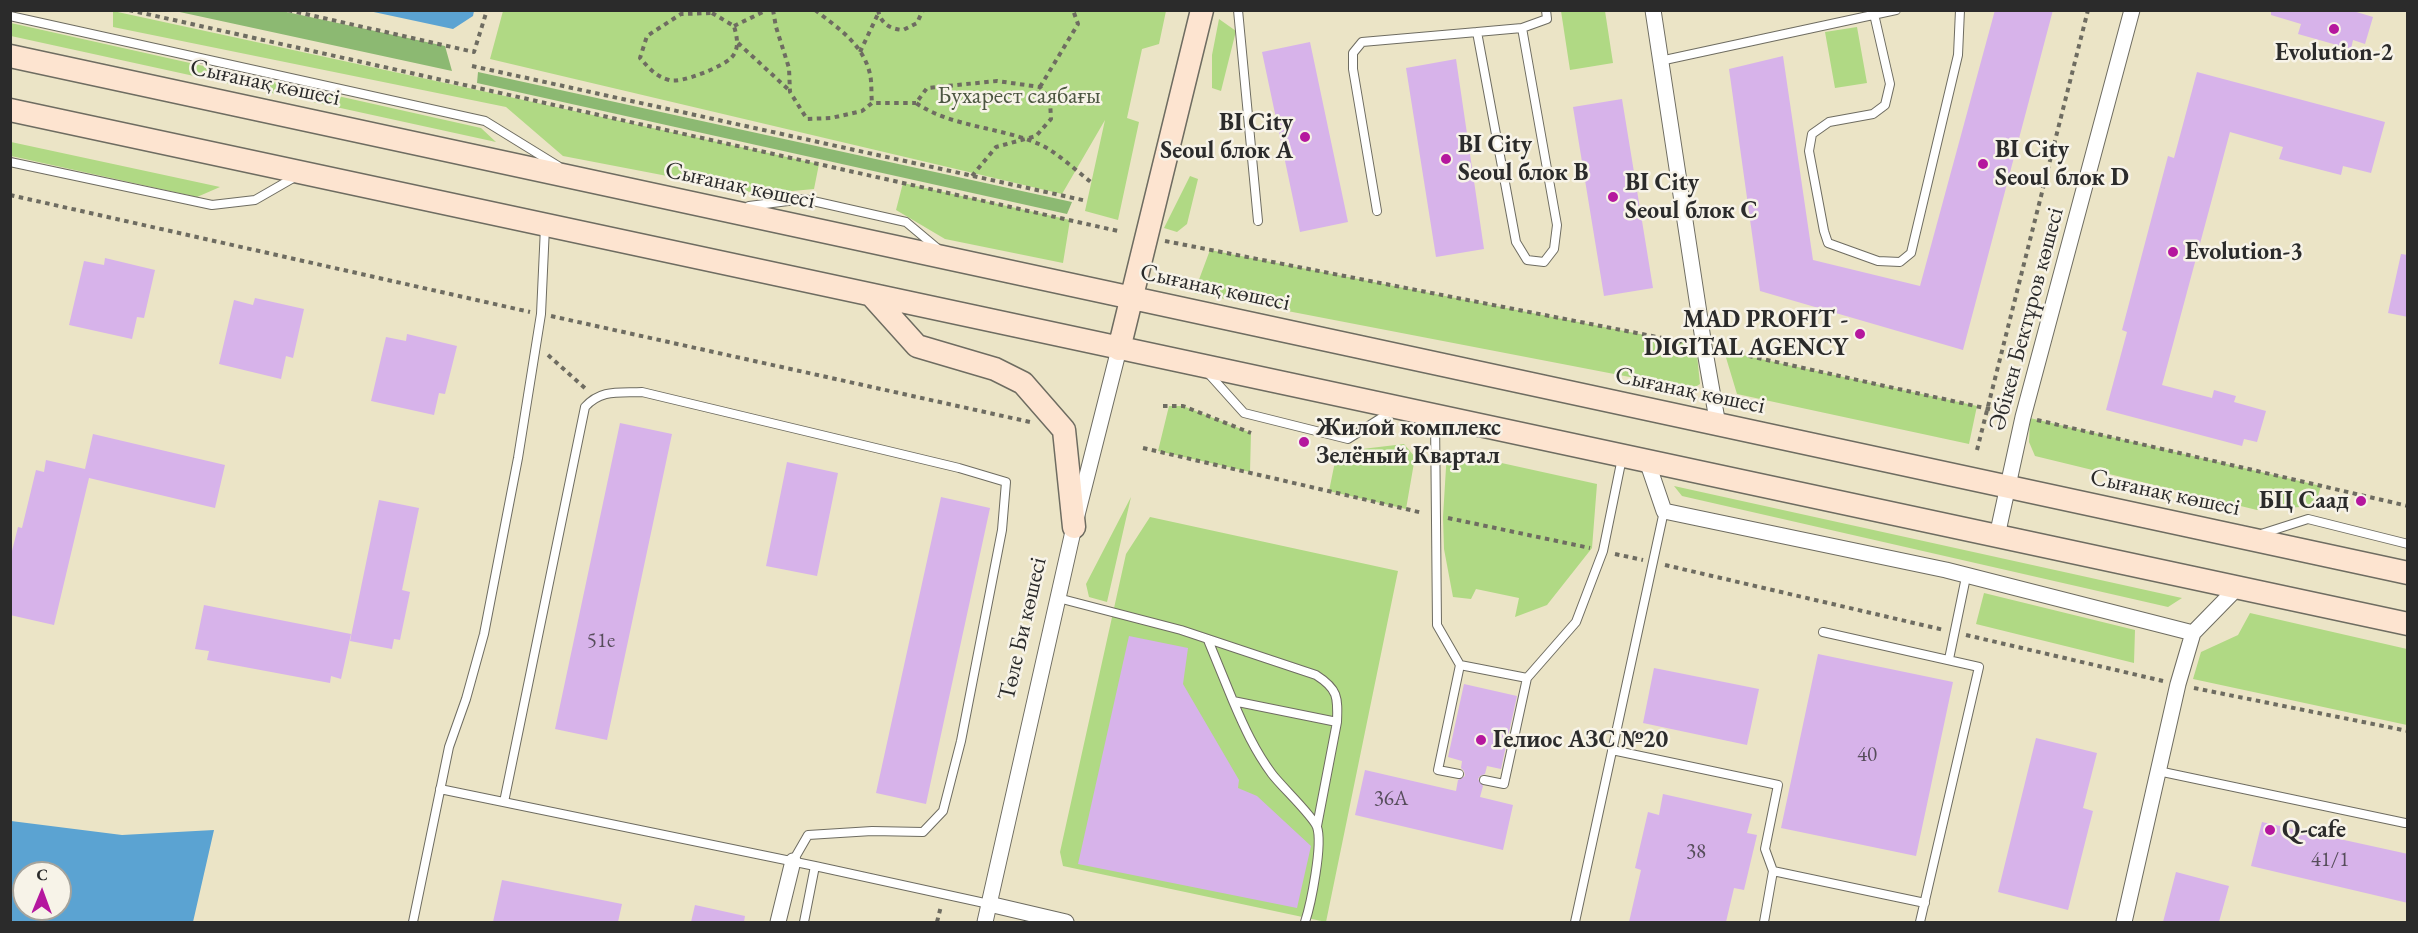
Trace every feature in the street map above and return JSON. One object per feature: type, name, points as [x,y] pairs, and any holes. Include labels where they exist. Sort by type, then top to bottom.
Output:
[{"type":"main road","points":[[1119,349],[1196,35],[1204,11]]},
{"type":"main road","name":"Сығанақ көшесі","points":[[10,56],[2408,573]]},
{"type":"main road","points":[[10,110],[2408,624]]},
{"type":"main road","points":[[872,296],[917,346],[995,369],[1023,383],[1064,430],[1074,527]]},
{"type":"street","points":[[1653,10],[1718,424]]},
{"type":"street","name":"Әбікен Бектұров көшесі","points":[[1997,536],[2023,417],[2132,10]]},
{"type":"street","name":"Төле Би көшесі","points":[[985,922],[1074,527],[1119,349]]},
{"type":"street","points":[[1647,461],[1664,511],[1946,570],[1966,577],[2193,633]]},
{"type":"street","points":[[2124,922],[2178,684],[2193,633],[2237,588]]},
{"type":"street","points":[[778,922],[793,861]]},
{"type":"street","points":[[989,904],[1066,922]]},
{"type":"lane","points":[[1238,10],[1258,221]]},
{"type":"lane","points":[[1377,211],[1353,69],[1353,53],[1362,42],[1522,28],[1547,19],[1546,10]]},
{"type":"lane","points":[[1660,61],[1896,10]]},
{"type":"lane","points":[[1874,14],[1890,84],[1885,105],[1874,114],[1829,122],[1812,134],[1809,151],[1828,243],[1878,261],[1900,262],[1911,253],[1958,55],[1960,10]]},
{"type":"lane","points":[[10,16],[485,121],[580,179]]},
{"type":"lane","points":[[1478,32],[1516,242],[1527,260],[1544,262],[1554,249],[1557,225],[1522,28]]},
{"type":"lane","points":[[10,162],[212,205],[255,200],[302,173]]},
{"type":"lane","points":[[413,922],[449,747],[466,699],[484,634],[518,458],[541,314],[546,225]]},
{"type":"lane","points":[[1203,367],[1244,413],[1348,439],[1397,408]]},
{"type":"lane","points":[[504,802],[585,407],[594,397],[609,393],[642,392],[959,468],[1006,482],[998,553],[960,741],[943,811],[923,832],[872,831],[808,835],[793,861]]},
{"type":"lane","points":[[1435,416],[1437,625],[1460,665],[1438,770],[1460,774]]},
{"type":"lane","points":[[1484,780],[1504,784],[1527,678],[1576,622],[1603,551],[1623,456]]},
{"type":"lane","points":[[1575,922],[1664,511]]},
{"type":"lane","points":[[2248,539],[2308,519],[2408,544]]},
{"type":"lane","points":[[1949,659],[1966,577]]},
{"type":"lane","points":[[1058,598],[1180,630],[1316,675],[1332,685],[1338,699],[1337,722],[1317,826],[1318,844],[1305,922]]},
{"type":"lane","points":[[1823,632],[1979,667],[1920,922]]},
{"type":"lane","points":[[1208,640],[1253,746],[1317,826]]},
{"type":"lane","points":[[1460,665],[1527,678]]},
{"type":"lane","points":[[1233,701],[1337,722]]},
{"type":"lane","points":[[1612,750],[1778,785],[1765,849],[1773,871],[1764,922]]},
{"type":"lane","points":[[2158,771],[2404,823]]},
{"type":"lane","points":[[440,789],[793,861],[989,904]]},
{"type":"lane","points":[[804,922],[815,866]]},
{"type":"lane","points":[[1773,871],[1925,903]]},
{"type":"path","points":[[129,10],[1118,231]]},
{"type":"path","points":[[288,10],[474,52],[487,10]]},
{"type":"path","points":[[676,10],[681,14]]},
{"type":"path","points":[[734,26],[767,10]]},
{"type":"path","points":[[773,10],[789,68],[790,92]]},
{"type":"path","points":[[815,10],[849,35],[860,52],[870,74],[872,103]]},
{"type":"path","points":[[878,12],[888,27],[903,30],[917,23],[923,10]]},
{"type":"path","points":[[1040,87],[1078,24],[1073,10]]},
{"type":"path","points":[[1977,450],[2088,10]]},
{"type":"path","points":[[738,43],[731,58],[702,74],[672,82],[653,73],[640,58],[647,36],[681,14],[712,12],[734,26],[738,43],[790,92],[807,119],[831,118],[862,111],[872,103],[916,103],[932,114],[1040,144],[1091,182]]},
{"type":"path","points":[[860,52],[878,12]]},
{"type":"path","points":[[472,66],[1087,201]]},
{"type":"path","points":[[916,103],[927,88],[997,81],[1040,87],[1050,100],[1051,119],[1036,136],[996,147],[971,176]]},
{"type":"path","points":[[1159,240],[1704,346],[2011,414]]},
{"type":"path","points":[[536,345],[594,397]]},
{"type":"path","points":[[1163,406],[1183,406],[1251,434]]},
{"type":"path","points":[[2030,418],[2408,506]]},
{"type":"path","points":[[1143,448],[1435,516],[1653,562],[2178,684],[2408,731]]},
{"type":"green space","name":"Бухарест саябағы","points":[[503,10],[1166,11],[1159,44],[1142,49],[1127,118],[1139,122],[1118,220],[1085,211],[1105,120],[1062,194],[490,59]]},
{"type":"green space","points":[[113,11],[819,164],[814,189],[761,194],[563,156],[506,107],[113,27]]},
{"type":"green space","points":[[175,11],[282,11],[445,46],[452,71]]},
{"type":"green space","points":[[1561,11],[1605,11],[1613,63],[1570,70]]},
{"type":"green space","points":[[1219,19],[1236,31],[1221,91],[1212,88],[1212,55]]},
{"type":"green space","points":[[11,23],[481,128],[496,142],[11,36]]},
{"type":"green space","points":[[1857,27],[1867,83],[1835,88],[1825,32]]},
{"type":"green space","points":[[478,72],[1072,202],[1067,214],[477,83]]},
{"type":"green space","points":[[11,142],[220,187],[197,197],[11,156]]},
{"type":"green space","points":[[1190,176],[1198,179],[1187,224],[1177,232],[1164,228]]},
{"type":"green space","points":[[903,183],[1070,220],[1063,263],[945,239],[896,210]]},
{"type":"green space","points":[[1210,250],[1696,345],[1700,384],[1692,389],[1194,293]]},
{"type":"green space","points":[[1724,351],[1977,406],[1969,444],[1737,394]]},
{"type":"green space","points":[[1169,406],[1183,406],[1251,433],[1250,472],[1158,451]]},
{"type":"green space","points":[[2030,418],[2321,486],[2315,506],[2257,510],[2035,456],[2029,442]]},
{"type":"green space","points":[[1404,444],[1415,457],[1406,509],[1329,491],[1337,452]]},
{"type":"green space","points":[[1447,451],[1597,484],[1592,548],[1547,605],[1515,617],[1519,598],[1476,589],[1471,599],[1453,597],[1444,549],[1443,517]]},
{"type":"green space","points":[[1674,486],[2182,598],[2168,607],[1682,496]]},
{"type":"green space","points":[[1131,497],[1107,602],[1089,597],[1086,584]]},
{"type":"green space","points":[[1150,517],[1398,571],[1326,922],[1063,866],[1060,852],[1126,554]]},
{"type":"green space","points":[[1984,593],[2135,630],[2134,663],[1976,624]]},
{"type":"green space","points":[[2250,613],[2407,649],[2407,725],[2193,679],[2201,652],[2238,635]]},
{"type":"water","points":[[369,11],[474,11],[473,16],[453,29]]},
{"type":"water","points":[[11,821],[122,835],[214,830],[193,922],[11,922]]},
{"type":"building","name":"BI City Seoul блок D","points":[[1995,10],[2053,10],[1963,350],[1760,291],[1729,69],[1783,56],[1813,260],[1920,286]]},
{"type":"building","name":"Evolution-2","points":[[2271,10],[2350,10],[2373,17],[2365,44],[2353,40],[2351,49],[2298,34],[2301,24],[2271,15]]},
{"type":"building","name":"BI City Seoul блок A","points":[[1310,42],[1348,222],[1300,232],[1262,52]]},
{"type":"building","name":"BI City Seoul блок B","points":[[1456,59],[1484,249],[1436,257],[1406,68]]},
{"type":"building","name":"Evolution-3","points":[[2197,72],[2385,122],[2371,173],[2343,166],[2341,175],[2279,159],[2283,147],[2230,132],[2162,385],[2212,398],[2214,390],[2236,396],[2234,402],[2266,411],[2257,442],[2244,439],[2242,446],[2106,410],[2127,332],[2122,330],[2168,156],[2174,158]]},
{"type":"building","name":"BI City Seoul блок C","points":[[1622,99],[1653,288],[1604,296],[1573,107]]},
{"type":"building","points":[[2401,254],[2408,255],[2408,317],[2388,313]]},
{"type":"building","points":[[105,258],[155,270],[144,318],[137,317],[132,339],[69,325],[84,261],[104,265]]},
{"type":"building","points":[[255,298],[304,309],[293,358],[286,356],[281,379],[219,364],[234,300],[253,305]]},
{"type":"building","points":[[407,334],[457,346],[445,394],[439,393],[434,415],[371,401],[386,337],[406,341]]},
{"type":"building","points":[[620,423],[672,434],[607,740],[555,729]]},
{"type":"building","points":[[93,434],[225,465],[215,508],[89,478],[54,625],[10,615],[10,559],[18,527],[22,528],[36,470],[44,472],[46,460],[85,469]]},
{"type":"building","points":[[787,462],[838,473],[817,576],[766,566]]},
{"type":"building","points":[[941,497],[990,508],[926,804],[876,793]]},
{"type":"building","points":[[379,500],[419,508],[402,590],[410,592],[400,640],[394,639],[392,649],[350,641]]},
{"type":"building","points":[[204,605],[351,634],[341,679],[331,676],[330,683],[207,660],[209,651],[195,649]]},
{"type":"building","points":[[1129,636],[1188,648],[1183,684],[1239,780],[1238,788],[1257,796],[1311,846],[1297,908],[1078,864]]},
{"type":"building","points":[[1818,654],[1953,682],[1916,856],[1781,828]]},
{"type":"building","points":[[1654,668],[1759,689],[1747,745],[1643,723]]},
{"type":"building","points":[[1464,684],[1517,696],[1501,769],[1487,766],[1485,774],[1478,779],[1483,786],[1480,797],[1513,805],[1503,850],[1355,815],[1365,770],[1456,791],[1458,780],[1465,776],[1461,768],[1462,761],[1448,757]]},
{"type":"building","points":[[2036,738],[2097,753],[2083,808],[2093,811],[2068,910],[1998,892]]},
{"type":"building","points":[[1663,794],[1752,814],[1747,833],[1757,835],[1744,890],[1734,888],[1726,922],[1629,922],[1641,870],[1635,868],[1648,812],[1659,815]]},
{"type":"building","points":[[2262,822],[2408,854],[2408,903],[2251,866]]},
{"type":"building","points":[[2176,872],[2229,886],[2219,922],[2163,922]]},
{"type":"building","points":[[502,880],[622,904],[618,922],[493,922]]},
{"type":"building","points":[[695,905],[745,916],[744,922],[691,922]]},
{"type":"place","name":"Evolution-2","points":[[2334,29]]},
{"type":"place","name":"BI City Seoul блок A","points":[[1305,137]]},
{"type":"place","name":"BI City Seoul блок B","points":[[1446,159]]},
{"type":"place","name":"BI City Seoul блок D","points":[[1983,164]]},
{"type":"place","name":"BI City Seoul блок C","points":[[1613,197]]},
{"type":"place","name":"Evolution-3","points":[[2173,252]]},
{"type":"place","name":"MAD PROFIT - DIGITAL AGENCY","points":[[1860,334]]},
{"type":"place","name":"Жилой комплекс Зелёный Квартал","points":[[1304,442]]},
{"type":"place","name":"БЦ Саад","points":[[2361,501]]},
{"type":"place","name":"Гелиос АЗС №20","points":[[1481,740]]},
{"type":"place","name":"Q-cafe","points":[[2270,830]]}]
